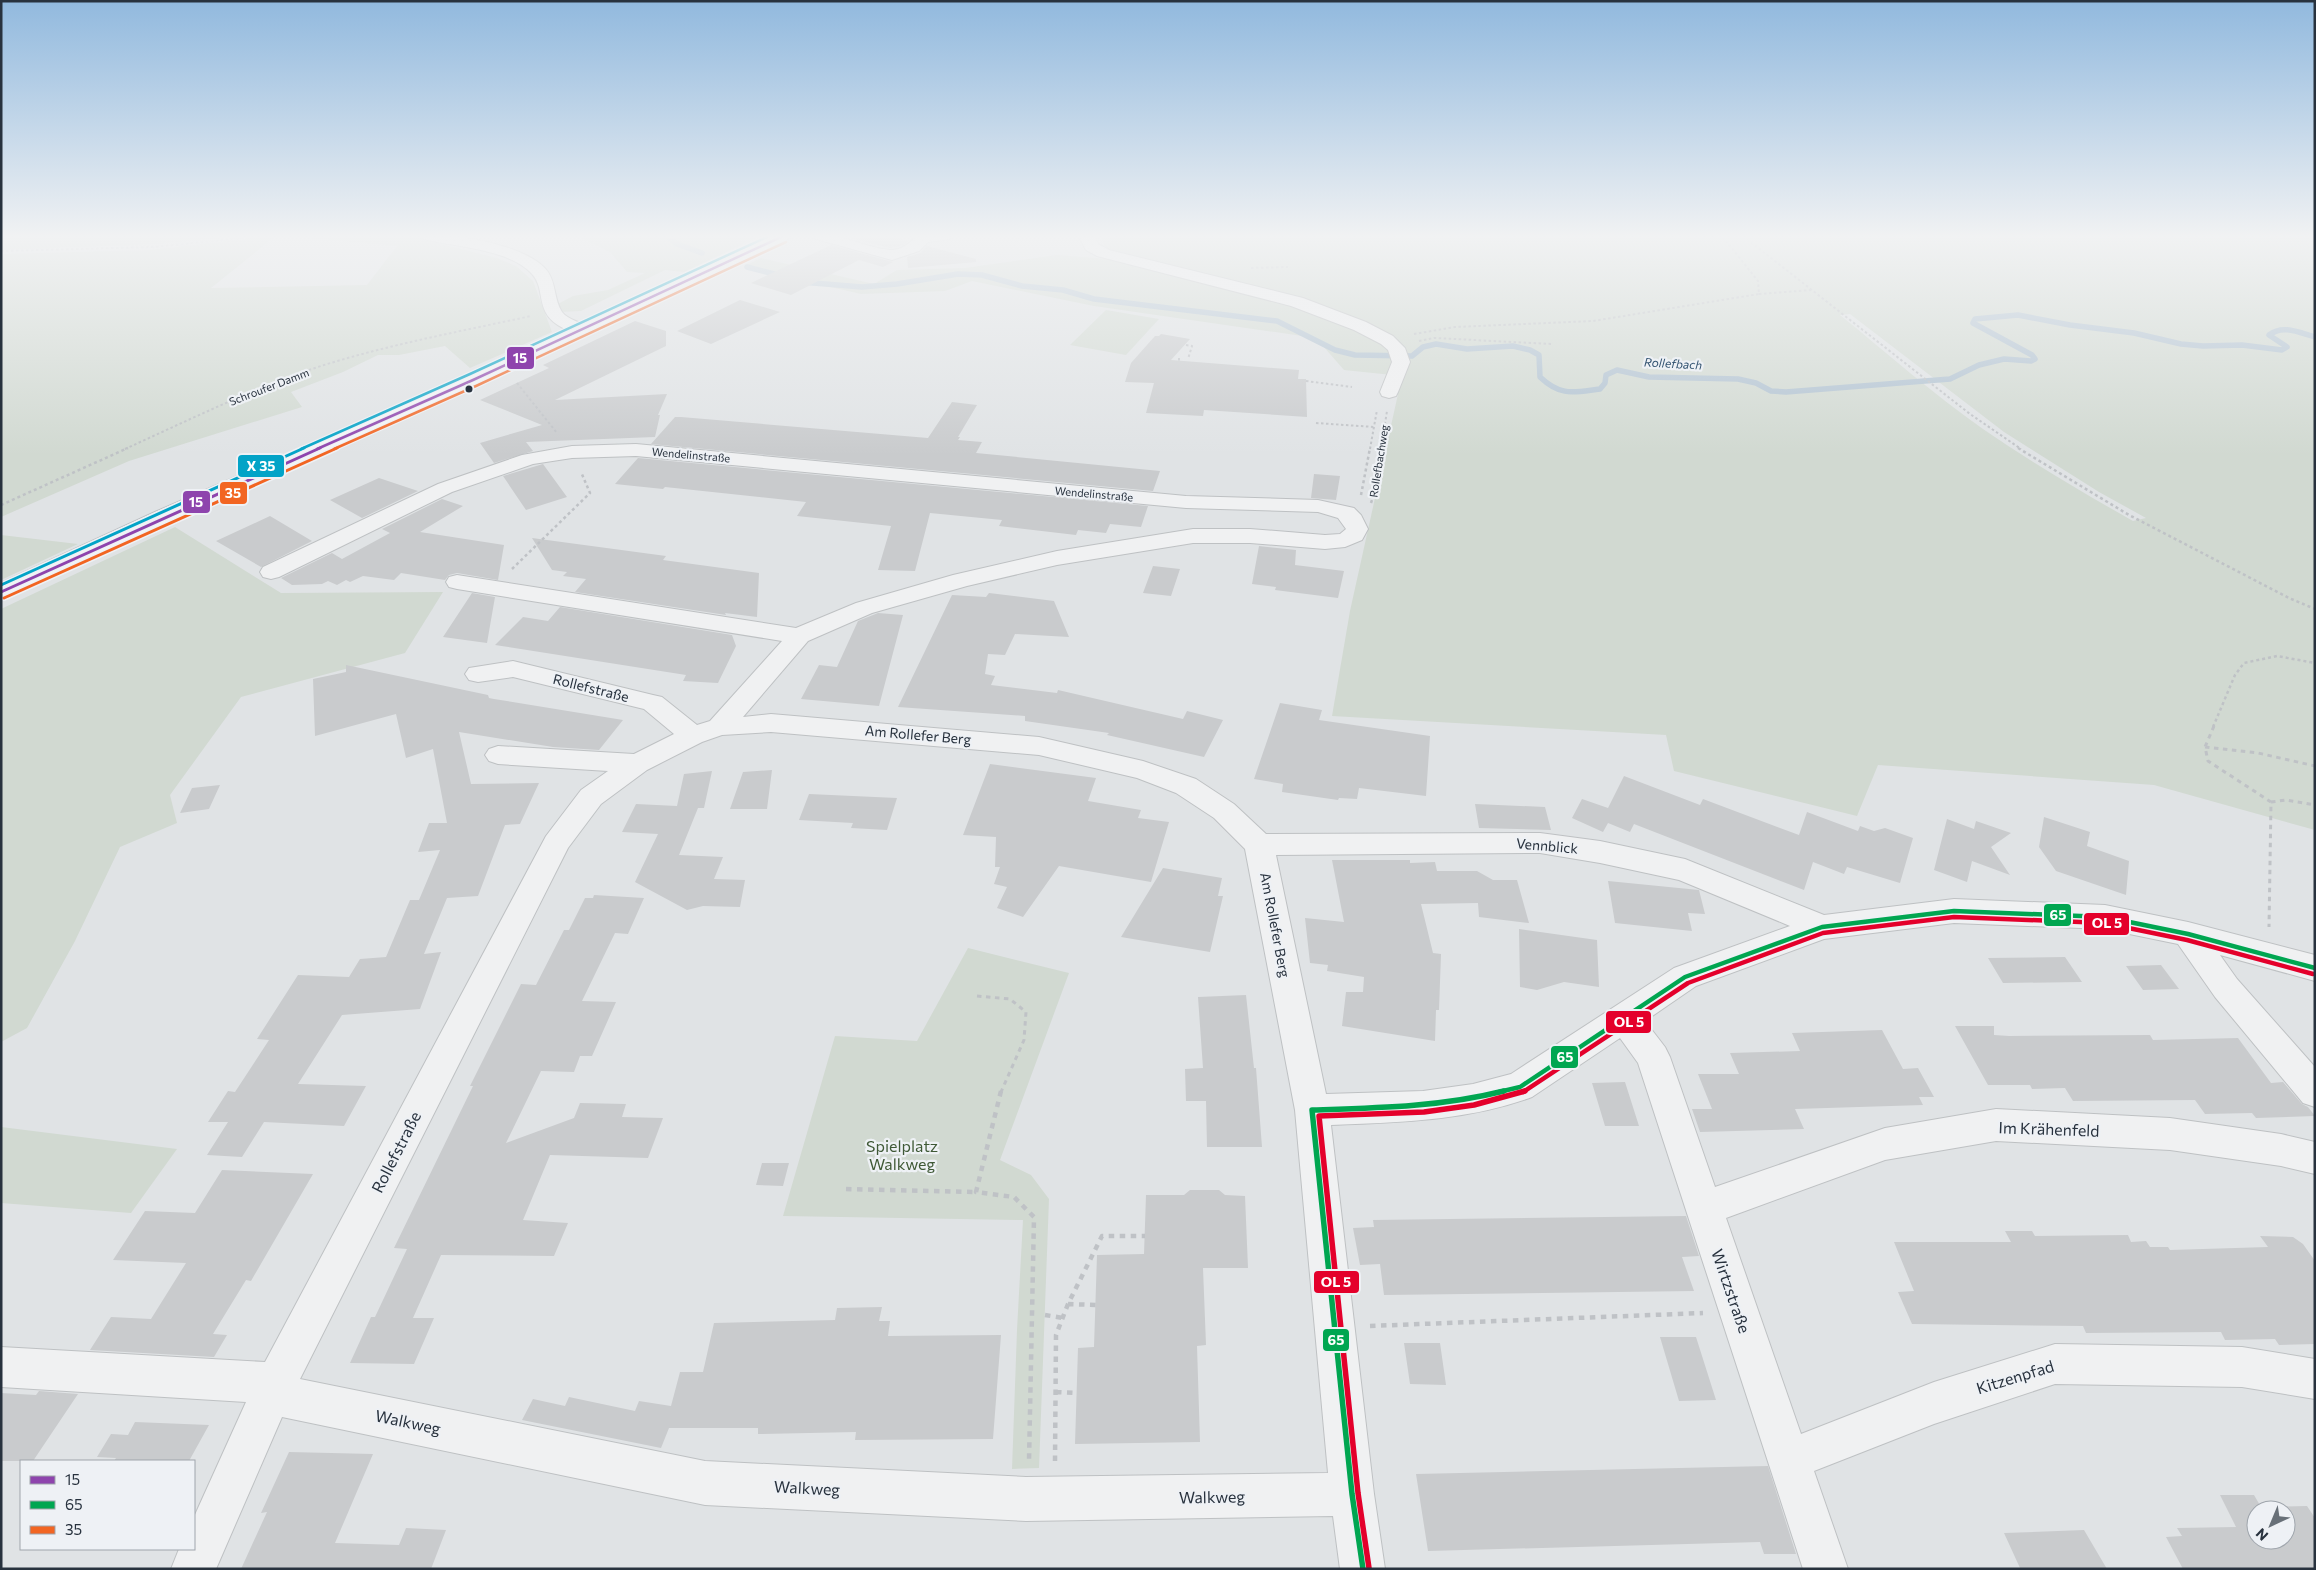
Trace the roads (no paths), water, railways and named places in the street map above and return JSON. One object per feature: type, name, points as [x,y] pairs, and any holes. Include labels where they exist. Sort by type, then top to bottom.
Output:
[{"type":"main road","points":[[1,592],[496,369],[622,309]]},
{"type":"street","points":[[552,309],[563,322],[579,329]]},
{"type":"street","points":[[1315,309],[1360,326],[1394,349],[1389,392]]},
{"type":"street","name":"Wendelinstraße","points":[[271,572],[445,488],[529,459],[572,452],[636,450],[1186,502],[1318,506],[1346,514],[1353,520],[1357,529],[1354,535],[1345,540],[1325,542],[1250,536],[1193,536],[1057,558],[961,580],[864,608],[798,636]]},
{"type":"street","points":[[457,582],[798,636]]},
{"type":"street","points":[[706,732],[798,636]]},
{"type":"street","name":"Rollefstraße","points":[[478,674],[513,668],[653,703],[706,732]]},
{"type":"street","name":"Am Rollefer Berg","points":[[706,732],[771,722],[1039,746],[1143,770],[1186,786],[1224,811],[1259,845],[1312,1110],[1352,1494],[1363,1569]]},
{"type":"street","name":"Rollefstraße","points":[[193,1569],[274,1388],[556,843],[591,797],[637,762],[706,732]]},
{"type":"street","name":"Rollefstraße","points":[[498,755],[637,762]]},
{"type":"street","name":"Vennblick","points":[[1259,845],[1540,843],[1600,852],[1685,870],[1822,927]]},
{"type":"street","points":[[1312,1110],[1423,1106],[1473,1099],[1520,1087],[1685,977],[1822,927],[1954,911],[2105,918],[2188,934],[2315,968]]},
{"type":"street","points":[[2188,934],[2226,988],[2315,1092]]},
{"type":"street","name":"Wirtzstraße","points":[[1624,1019],[1653,1057],[1826,1569]]},
{"type":"street","name":"Im Krähenfeld","points":[[1703,1209],[1885,1144],[1996,1125],[2170,1134],[2281,1150],[2315,1158]]},
{"type":"street","name":"Kitzenpfad","points":[[1788,1460],[1934,1403],[2055,1364],[2242,1367],[2315,1380]]},
{"type":"street","name":"Walkweg","points":[[1,1366],[274,1388],[705,1483],[1040,1499],[1352,1494]]},
{"type":"waterway","name":"Rollefbach","points":[[1179,309],[1277,321],[1335,350],[1355,355],[1412,356],[1423,347],[1436,344],[1467,349],[1513,346],[1530,350],[1539,355],[1540,377],[1555,388],[1568,392],[1600,389],[1605,383],[1606,375],[1617,370],[1649,377],[1738,379],[1756,383],[1771,391],[1786,392],[1950,379],[1979,365],[2004,359],[2031,361],[2035,359],[2032,355],[1973,323],[1975,319],[2018,315],[2070,325],[2134,333],[2181,344],[2203,346],[2242,345],[2282,350],[2287,347],[2269,335],[2280,330],[2286,330],[2315,337]]},
{"type":"park label","name":"Spielplatz Walkweg","points":[[902,1155]]}]
